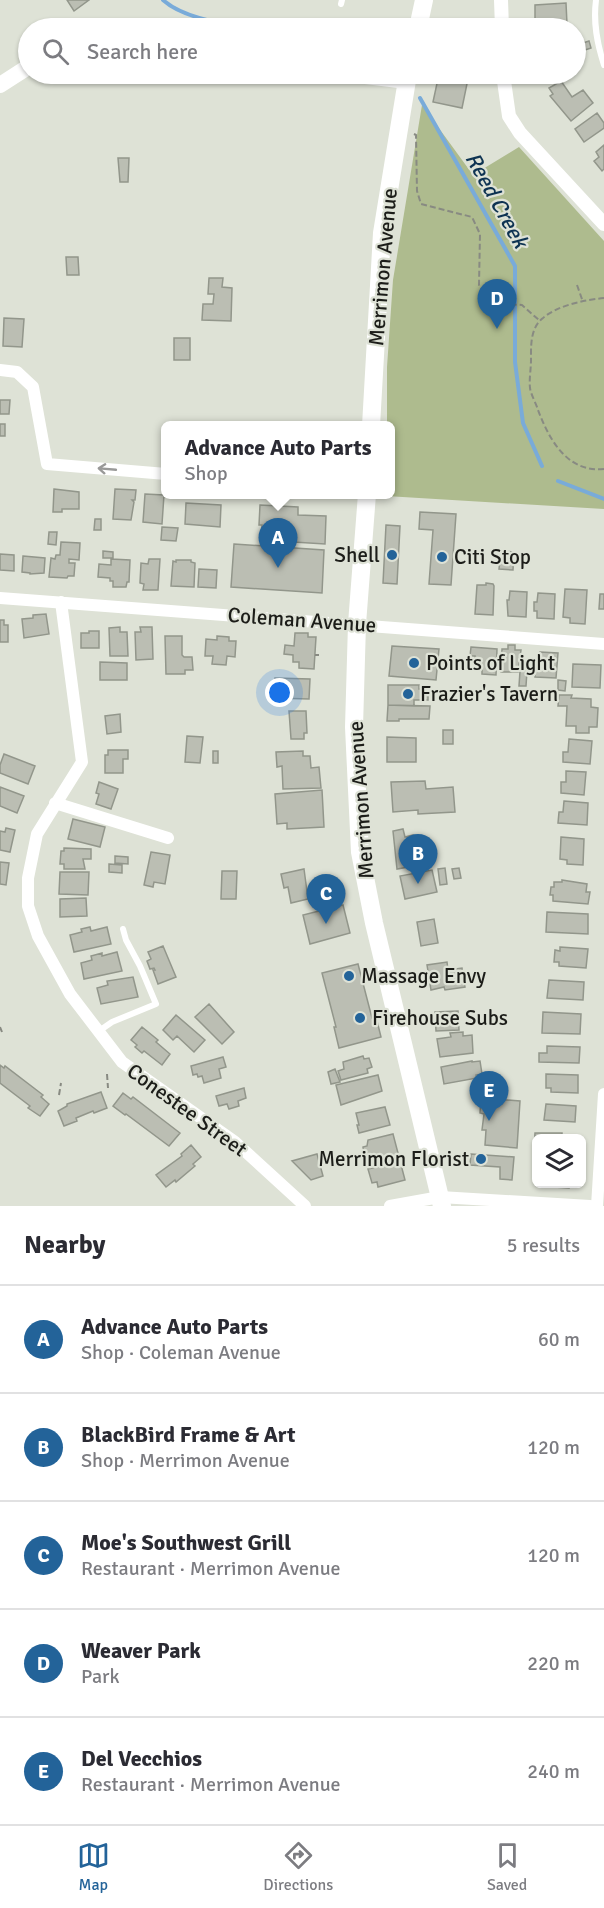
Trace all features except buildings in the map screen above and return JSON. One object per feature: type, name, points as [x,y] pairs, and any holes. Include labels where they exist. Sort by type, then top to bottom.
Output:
[{"type":"main road","points":[[420,18],[424,0]]},
{"type":"main road","points":[[0,85],[18,73]]},
{"type":"main road","name":"Merrimon Avenue","points":[[371,421],[382,233],[407,84]]},
{"type":"main road","name":"Merrimon Avenue","points":[[367,499],[357,624],[354,727],[360,852],[374,923],[441,1202]]},
{"type":"street","points":[[501,0],[502,18]]},
{"type":"street","points":[[503,84],[509,116],[520,133],[604,224]]},
{"type":"street","points":[[0,370],[18,372],[33,387],[47,464],[161,474]]},
{"type":"street","name":"Coleman Avenue","points":[[0,598],[604,644]]},
{"type":"street","name":"Conestee Street","points":[[61,602],[82,762],[37,834],[28,878],[28,906],[38,936],[70,994],[122,1062],[235,1142],[305,1206]]},
{"type":"street","points":[[55,803],[168,838]]},
{"type":"street","points":[[597,1206],[604,1094]]},
{"type":"street","points":[[390,1206],[441,1202],[590,1206]]},
{"type":"lane","points":[[596,0],[594,17],[596,39],[604,65]]},
{"type":"lane","points":[[99,1031],[112,1022],[156,1004],[123,929]]},
{"type":"path","points":[[409,130],[416,135],[417,191],[421,204],[472,217],[480,234],[479,285],[485,296],[505,304],[522,305],[540,321]]},
{"type":"path","points":[[577,285],[583,302]]},
{"type":"path","points":[[604,298],[558,309],[540,321],[531,341],[530,389],[546,430],[560,452],[578,466],[593,470],[604,469]]},
{"type":"path","points":[[0,1027],[2,1032]]},
{"type":"path","points":[[107,1074],[108,1088]]},
{"type":"path","points":[[59,1095],[62,1083]]},
{"type":"green space","points":[[422,105],[473,175],[519,147],[604,241],[604,509],[395,497],[395,421],[387,421],[387,367],[393,280]]},
{"type":"waterway","name":"Reed Creek","points":[[163,0],[182,12],[200,18]]},
{"type":"waterway","name":"Reed Creek","points":[[420,98],[515,266],[515,362],[523,423],[542,466]]},
{"type":"waterway","name":"Reed Creek","points":[[558,481],[604,499]]},
{"type":"place","name":"Weaver Park","points":[[497,329]]},
{"type":"place","name":"Shell","points":[[392,555]]},
{"type":"place","name":"Citi Stop","points":[[442,557]]},
{"type":"place","name":"Advance Auto Parts","points":[[278,568]]},
{"type":"place","name":"Points of Light","points":[[414,663]]},
{"type":"place","name":"Frazier's Tavern","points":[[408,694]]},
{"type":"place","name":"BlackBird Frame & Art","points":[[418,884]]},
{"type":"place","name":"Moe's Southwest Grill","points":[[326,924]]},
{"type":"place","name":"Massage Envy","points":[[349,976]]},
{"type":"place","name":"Firehouse Subs","points":[[360,1018]]},
{"type":"place","name":"Del Vecchios","points":[[489,1121]]},
{"type":"place","name":"Merrimon Florist","points":[[481,1159]]}]
